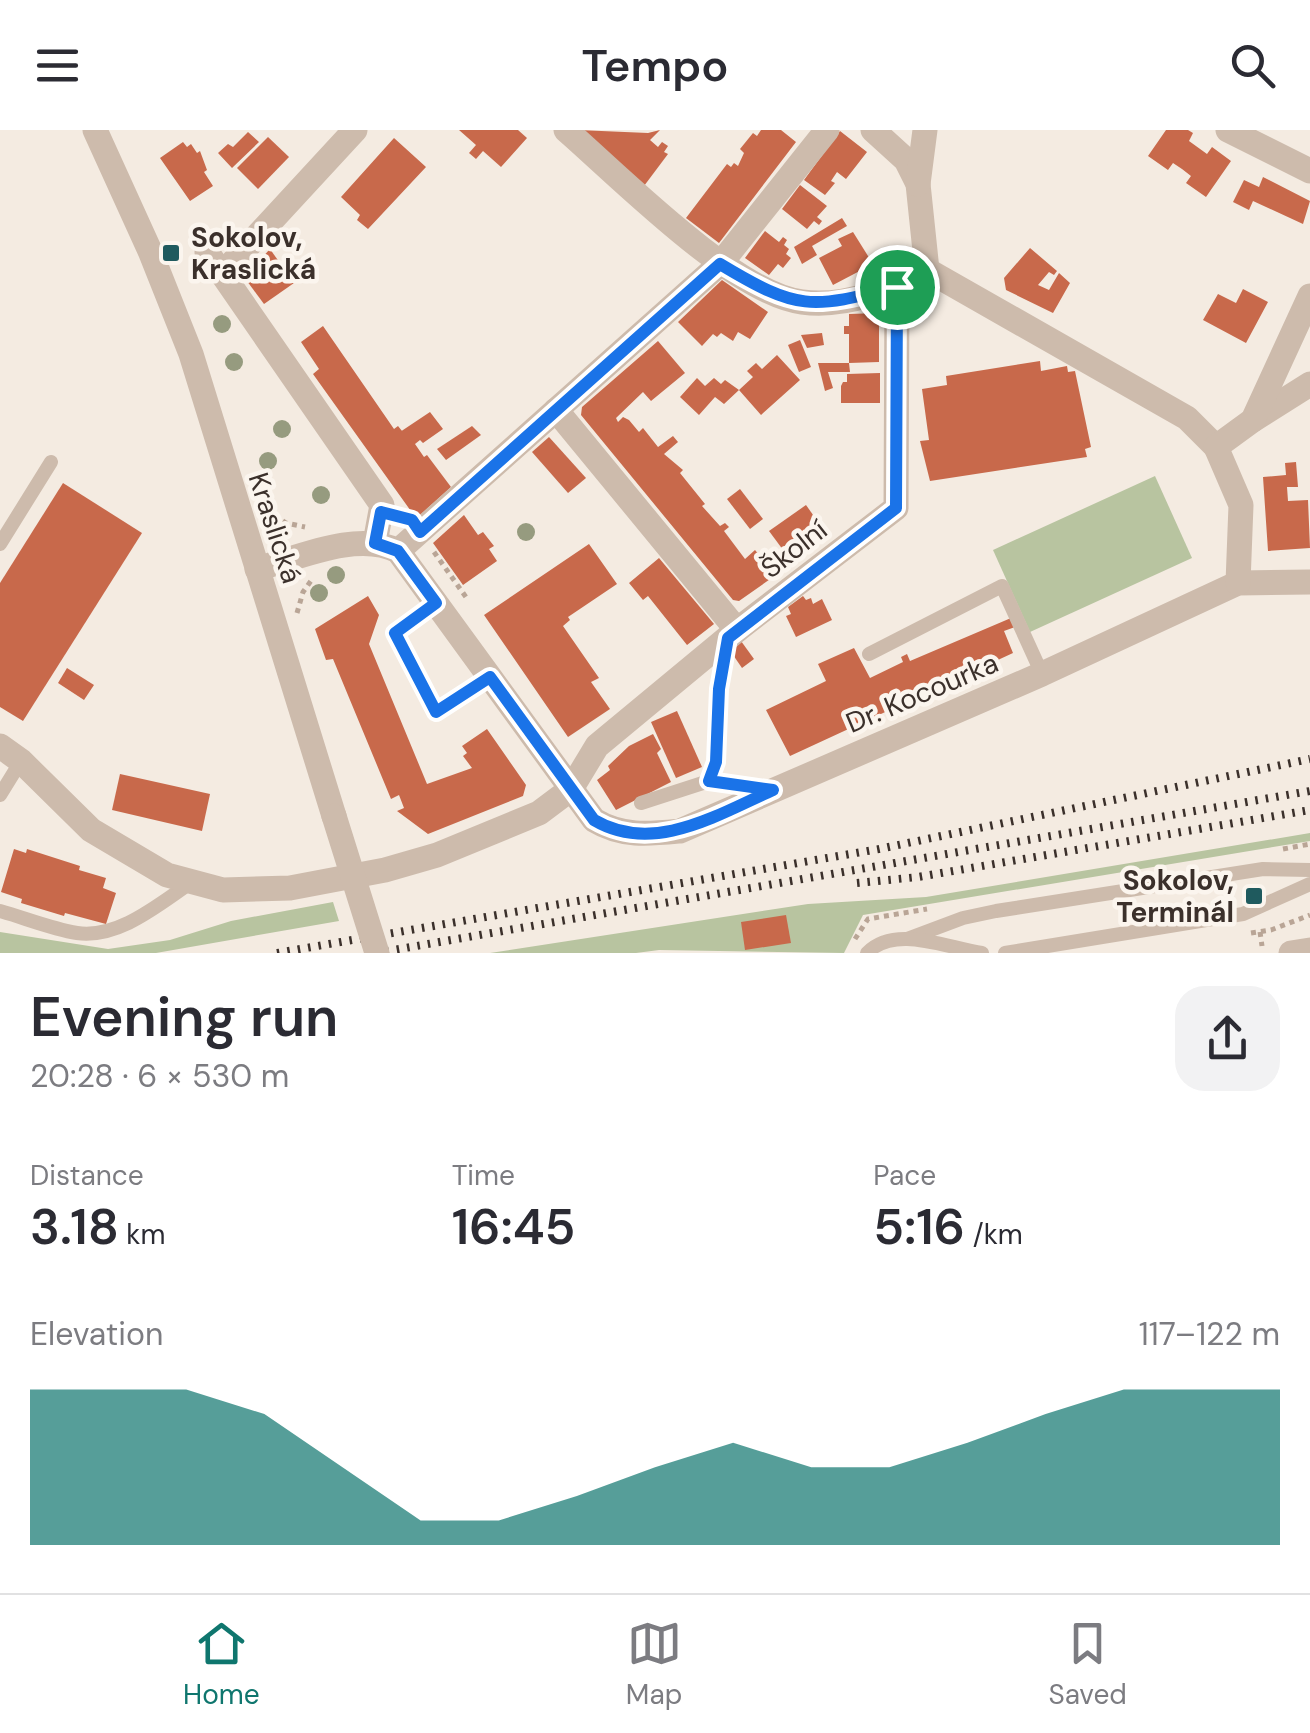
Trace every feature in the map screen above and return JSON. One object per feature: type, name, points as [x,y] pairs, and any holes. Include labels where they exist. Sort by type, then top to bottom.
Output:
[{"type":"street","name":"Kraslická","points":[[96,130],[191,354],[377,953]]},
{"type":"street","points":[[223,273],[355,130]]},
{"type":"street","points":[[566,130],[720,264],[770,294],[801,302],[836,303],[897,287],[928,270]]},
{"type":"street","points":[[257,569],[336,547],[387,547],[420,532],[720,264],[827,130]]},
{"type":"street","points":[[873,130],[906,160],[918,184]]},
{"type":"street","points":[[926,130],[918,184],[928,270]]},
{"type":"street","points":[[1228,130],[1310,171]]},
{"type":"street","points":[[206,252],[382,505],[387,547]]},
{"type":"street","points":[[928,270],[1187,418],[1216,446],[1241,505],[1238,584]]},
{"type":"street","name":"Školní","points":[[571,789],[596,746],[896,508],[897,287]]},
{"type":"street","points":[[1253,420],[1310,296]]},
{"type":"street","points":[[1216,446],[1310,384]]},
{"type":"street","points":[[556,410],[733,634]]},
{"type":"street","name":"Dr. Kocourka","points":[[387,547],[436,603],[594,820],[611,830],[642,834],[680,831],[1238,584],[1310,582]]},
{"type":"street","points":[[11,754],[92,830],[167,875],[224,890],[311,885],[437,855],[539,812],[571,789]]},
{"type":"street","points":[[1292,953],[1310,950]]},
{"type":"lane","points":[[0,544],[51,462]]},
{"type":"lane","points":[[869,654],[1002,586],[1042,674]]},
{"type":"lane","points":[[436,603],[395,633],[436,712],[490,677]]},
{"type":"lane","points":[[709,781],[716,762],[719,689],[733,634]]},
{"type":"lane","points":[[0,794],[11,754]]},
{"type":"lane","points":[[641,804],[709,781],[773,790]]},
{"type":"lane","points":[[867,953],[879,944],[996,911],[1263,869],[1310,870]]},
{"type":"lane","points":[[0,911],[77,933],[100,933],[143,915],[192,882]]},
{"type":"lane","points":[[1005,953],[1243,914],[1310,884]]},
{"type":"lane","points":[[907,939],[982,953]]},
{"type":"path","points":[[258,498],[268,513],[286,523],[310,527]]},
{"type":"path","points":[[420,532],[471,605]]},
{"type":"path","points":[[1260,932],[1262,946]]},
{"type":"green space","points":[[1155,476],[1192,558],[1030,632],[993,550]]},
{"type":"green space","points":[[1310,833],[1310,841],[863,915],[844,953],[490,953],[808,904],[926,897]]},
{"type":"green space","points":[[333,902],[339,921],[156,953],[0,953],[0,932],[108,949],[170,940],[231,921]]},
{"type":"building","points":[[459,130],[518,130],[527,138],[501,167],[483,151],[476,159],[469,153],[476,145]]},
{"type":"building","points":[[578,130],[660,130],[650,140],[658,147],[662,142],[668,146],[664,152],[668,154],[644,186]]},
{"type":"building","points":[[761,130],[781,130],[796,142],[719,243],[686,218],[727,164],[738,166],[744,153],[740,149],[753,133],[757,136]]},
{"type":"building","points":[[1166,130],[1188,130],[1193,133],[1189,141],[1207,154],[1212,147],[1231,161],[1206,197],[1186,183],[1191,176],[1182,169],[1173,163],[1168,170],[1148,156]]},
{"type":"building","points":[[840,131],[867,152],[846,179],[837,172],[831,181],[835,183],[825,195],[804,180]]},
{"type":"building","points":[[248,132],[259,142],[232,168],[218,153],[228,144],[233,147]]},
{"type":"building","points":[[268,137],[289,157],[258,189],[237,168]]},
{"type":"building","points":[[394,138],[426,167],[368,229],[341,197]]},
{"type":"building","points":[[183,142],[187,147],[191,144],[197,153],[200,151],[207,170],[204,172],[213,186],[190,201],[160,158]]},
{"type":"building","points":[[1263,177],[1310,201],[1303,224],[1253,201],[1249,210],[1233,202],[1244,180],[1259,187]]},
{"type":"building","points":[[800,185],[827,206],[817,217],[822,221],[819,225],[814,221],[807,229],[782,209]]},
{"type":"building","points":[[842,218],[847,226],[812,246],[817,255],[802,264],[794,247]]},
{"type":"building","points":[[765,231],[779,242],[783,237],[787,240],[786,254],[791,258],[783,268],[778,264],[769,275],[745,258]]},
{"type":"building","points":[[853,232],[873,264],[833,285],[819,258],[842,246],[838,239]]},
{"type":"building","points":[[1030,248],[1057,271],[1054,275],[1049,272],[1038,285],[1049,290],[1059,273],[1070,283],[1053,313],[1006,290],[1004,278]]},
{"type":"building","points":[[270,249],[294,283],[264,304],[244,277]]},
{"type":"building","points":[[722,280],[768,312],[750,339],[738,332],[733,341],[721,333],[717,337],[713,334],[702,346],[678,322]]},
{"type":"building","points":[[1243,289],[1268,302],[1246,343],[1203,320],[1218,294],[1236,303]]},
{"type":"building","points":[[879,313],[879,362],[849,363],[849,334],[844,334],[844,326],[849,326],[849,314]]},
{"type":"building","points":[[323,326],[394,429],[398,426],[402,431],[430,412],[443,429],[415,444],[451,487],[420,515],[413,514],[313,374],[319,369],[301,342]]},
{"type":"building","points":[[822,333],[824,345],[807,348],[801,335]]},
{"type":"building","points":[[800,340],[811,367],[799,372],[788,345]]},
{"type":"building","points":[[658,341],[685,373],[651,401],[643,392],[616,418],[618,422],[623,417],[629,420],[639,432],[643,428],[658,447],[673,436],[678,442],[664,454],[683,470],[680,473],[705,504],[702,506],[720,526],[725,523],[729,527],[724,531],[745,559],[755,550],[776,575],[739,601],[733,600],[581,415],[582,407]]},
{"type":"building","points":[[777,355],[800,380],[761,415],[739,390],[753,377],[747,371],[756,363],[762,369]]},
{"type":"building","points":[[1040,361],[1041,371],[1067,366],[1068,372],[1075,371],[1091,447],[1085,449],[1087,457],[930,481],[920,441],[929,440],[922,389],[947,385],[946,376]]},
{"type":"building","points":[[818,363],[849,363],[850,372],[828,372],[833,388],[825,391]]},
{"type":"building","points":[[880,373],[880,403],[841,403],[841,386],[847,382],[847,374]]},
{"type":"building","points":[[697,378],[705,386],[714,378],[721,384],[725,380],[739,390],[724,404],[715,397],[699,415],[680,397]]},
{"type":"building","points":[[472,426],[481,435],[446,460],[437,449]]},
{"type":"building","points":[[549,437],[586,478],[568,493],[532,452]]},
{"type":"building","points":[[1296,462],[1298,487],[1287,487],[1288,501],[1308,500],[1310,548],[1268,551],[1263,477],[1286,475],[1285,463]]},
{"type":"building","points":[[63,483],[142,533],[23,721],[0,707],[0,583]]},
{"type":"building","points":[[740,489],[763,519],[750,529],[727,499]]},
{"type":"building","points":[[806,505],[828,536],[792,562],[769,531]]},
{"type":"building","points":[[464,515],[478,535],[483,532],[494,546],[489,549],[497,561],[463,585],[433,543]]},
{"type":"building","points":[[589,544],[617,584],[568,617],[570,620],[563,626],[599,678],[591,682],[610,709],[568,737],[484,615]]},
{"type":"building","points":[[659,558],[714,624],[687,645],[648,596],[643,600],[629,583]]},
{"type":"building","points":[[368,596],[379,615],[369,644],[427,784],[472,768],[463,756],[467,753],[462,746],[487,729],[526,785],[523,796],[428,834],[397,811],[404,808],[399,795],[391,799],[333,659],[326,660],[315,629]]},
{"type":"building","points":[[803,596],[806,600],[811,598],[813,604],[822,599],[832,620],[796,637],[786,616],[791,614],[788,607]]},
{"type":"building","points":[[1011,618],[1015,627],[1004,631],[1013,653],[790,756],[766,710],[826,681],[818,664],[854,648],[870,678],[903,662],[901,657],[907,654],[910,661]]},
{"type":"building","points":[[741,641],[754,659],[742,668],[729,649]]},
{"type":"building","points":[[67,668],[94,685],[84,700],[58,683]]},
{"type":"building","points":[[677,711],[702,767],[676,778],[651,722]]},
{"type":"building","points":[[653,734],[671,782],[616,810],[597,780],[629,746]]},
{"type":"building","points":[[120,774],[210,794],[202,831],[112,810]]},
{"type":"building","points":[[14,849],[26,853],[27,849],[106,878],[103,888],[116,893],[106,924],[21,903],[22,899],[1,892]]},
{"type":"building","points":[[786,915],[791,943],[745,950],[741,922]]},
{"type":"railway","points":[[277,953],[879,849],[1310,759]]},
{"type":"railway","points":[[376,953],[1310,791]]},
{"type":"railway","points":[[857,883],[918,877],[1310,810]]},
{"type":"place","name":"Sokolov, Kraslická","points":[[171,253]]},
{"type":"place","name":"Sokolov, Terminál","points":[[1254,896]]},
{"type":"route","points":[[720,264],[770,294],[801,302],[836,303],[897,287],[896,508],[728,638],[719,689],[716,762],[709,781],[773,790],[680,831],[642,834],[611,830],[594,820],[490,677],[436,712],[395,633],[436,603],[398,551],[375,543],[381,512],[412,520],[420,532],[720,264]]}]
